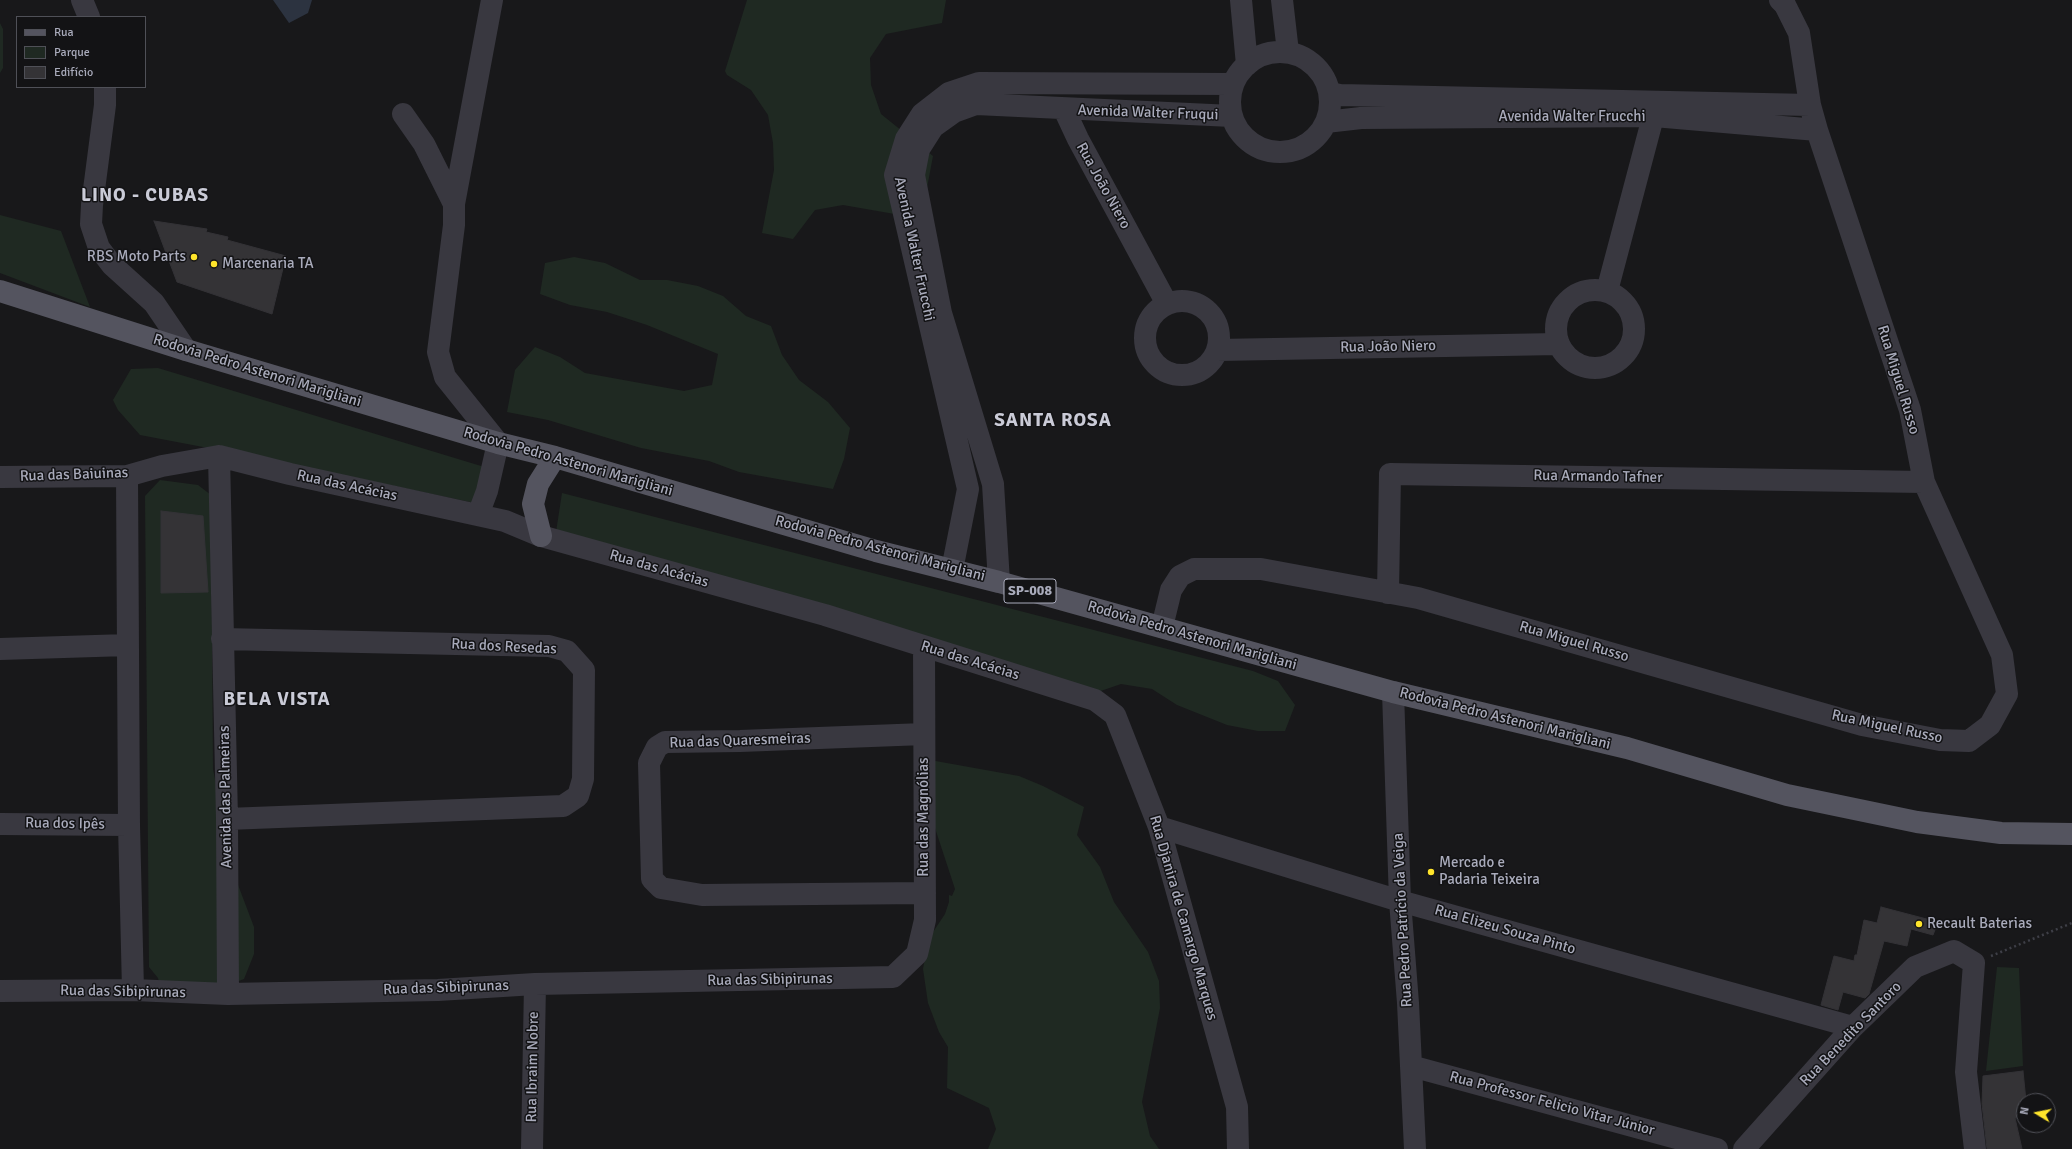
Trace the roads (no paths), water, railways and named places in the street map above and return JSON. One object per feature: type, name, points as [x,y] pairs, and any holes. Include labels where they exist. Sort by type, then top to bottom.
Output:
[{"type":"main road","name":"Rodovia Pedro Astenori Marigliani","points":[[0,291],[186,350],[498,443],[555,457],[876,550],[999,582],[1393,692],[1627,748],[1787,795],[1917,822],[2001,833],[2072,834]]},
{"type":"main road","points":[[541,536],[533,504],[538,484],[555,457]]},
{"type":"street","points":[[82,0],[89,16]]},
{"type":"street","points":[[478,515],[487,491],[498,443],[445,377],[438,352],[454,225],[454,204],[492,0]]},
{"type":"street","points":[[1241,0],[1247,65]]},
{"type":"street","points":[[1282,0],[1288,52]]},
{"type":"street","name":"Rua Miguel Russo","points":[[1162,627],[1171,590],[1180,576],[1194,569],[1261,569],[1418,598],[1862,725],[1940,740],[1968,740],[1990,725],[2007,694],[2002,655],[1924,482],[1910,410],[1810,105],[1799,32],[1785,6],[1780,0]]},
{"type":"street","points":[[1272,52],[1288,52],[1303,57],[1315,66],[1324,78],[1330,93],[1330,108],[1326,122],[1319,134],[1309,144],[1296,150],[1276,152],[1259,148],[1249,142],[1238,130],[1232,116],[1230,101],[1233,84],[1247,65],[1256,58],[1272,52]]},
{"type":"street","name":"Avenida Walter Frucchi","points":[[968,489],[895,175],[906,139],[922,114],[949,93],[979,83],[1233,84]]},
{"type":"street","points":[[105,88],[91,224],[99,248],[112,266],[154,304],[186,350]]},
{"type":"street","name":"Avenida Walter Frucchi","points":[[1330,93],[1655,108],[1817,130]]},
{"type":"street","name":"Avenida Walter Frucchi","points":[[999,582],[993,484],[941,313],[914,175],[919,149],[932,127],[954,112],[976,104],[1064,109]]},
{"type":"street","name":"Avenida Walter Frucchi","points":[[1326,122],[1361,118],[1655,108],[1810,105]]},
{"type":"street","points":[[1607,291],[1655,108]]},
{"type":"street","name":"Avenida Walter Fruqui","points":[[1064,109],[1232,116]]},
{"type":"street","name":"Rua João Niero","points":[[1064,109],[1078,139],[1167,304]]},
{"type":"street","points":[[403,114],[424,144],[454,204]]},
{"type":"street","points":[[1595,289],[1607,291],[1619,297],[1628,307],[1634,319],[1635,333],[1631,346],[1623,357],[1612,364],[1599,368],[1585,367],[1573,361],[1559,344],[1557,323],[1563,306],[1572,297],[1582,291],[1595,289]]},
{"type":"street","points":[[1186,301],[1196,303],[1212,316],[1219,337],[1217,350],[1211,360],[1202,369],[1191,374],[1179,375],[1167,372],[1157,365],[1149,355],[1145,344],[1149,320],[1157,310],[1167,304],[1186,301]]},
{"type":"street","name":"Rua João Niero","points":[[1217,350],[1559,344]]},
{"type":"street","name":"Rua das Acácias","points":[[219,456],[505,521],[541,536],[825,615],[1095,700]]},
{"type":"street","name":"Rua das Baiuinas","points":[[0,477],[127,476],[162,466],[219,456]]},
{"type":"street","name":"Avenida das Palmeiras","points":[[219,456],[227,819],[228,994]]},
{"type":"street","name":"Rua Armando Tafner","points":[[1388,593],[1390,474],[1924,482]]},
{"type":"street","points":[[127,476],[129,825],[133,990]]},
{"type":"street","points":[[952,570],[968,489],[993,484]]},
{"type":"street","name":"Rua dos Resedas","points":[[222,639],[549,646],[567,651],[584,670],[583,780],[578,796],[563,806],[227,819]]},
{"type":"street","points":[[0,649],[127,645]]},
{"type":"street","name":"Rua das Magnólias","points":[[893,977],[917,954],[924,920],[924,647]]},
{"type":"street","name":"Rua Pedro Patrício da Veiga","points":[[1393,692],[1400,900],[1415,1149]]},
{"type":"street","name":"Rua Djanira de Camargo Marques","points":[[1095,700],[1115,715],[1159,827],[1237,1107],[1238,1149]]},
{"type":"street","name":"Rua das Quaresmeiras","points":[[924,734],[740,741],[665,742],[657,747],[649,763],[652,879],[661,888],[702,895],[925,893]]},
{"type":"street","name":"Rua dos Ipês","points":[[0,824],[129,825]]},
{"type":"street","name":"Rua Elizeu Souza Pinto","points":[[1159,827],[1400,900],[1853,1027]]},
{"type":"street","name":"Rua Benedito Santoro","points":[[1744,1149],[1853,1027],[1915,967],[1954,951],[1974,963],[1966,1072],[1975,1149]]},
{"type":"street","name":"Rua das Sibipirunas","points":[[0,991],[133,990],[228,994],[438,990],[535,984],[893,977]]},
{"type":"street","name":"Rua Ibraim Nobre","points":[[532,1149],[535,984]]},
{"type":"street","name":"Rua Professor Felicio Vitar Júnior","points":[[1411,1066],[1717,1149]]},
{"type":"water","points":[[273,0],[312,0],[308,13],[289,23]]},
{"type":"place","name":"RBS Moto Parts","points":[[194,257]]},
{"type":"place","name":"Marcenaria TA","points":[[214,264]]},
{"type":"place","name":"Mercado e Padaria Teixeira","points":[[1431,872]]},
{"type":"place","name":"Recault Baterias","points":[[1919,924]]},
{"type":"district","name":"LINO - CUBAS","points":[[145,196]]},
{"type":"district","name":"SANTA ROSA","points":[[1053,421]]},
{"type":"district","name":"BELA VISTA","points":[[277,700]]}]
